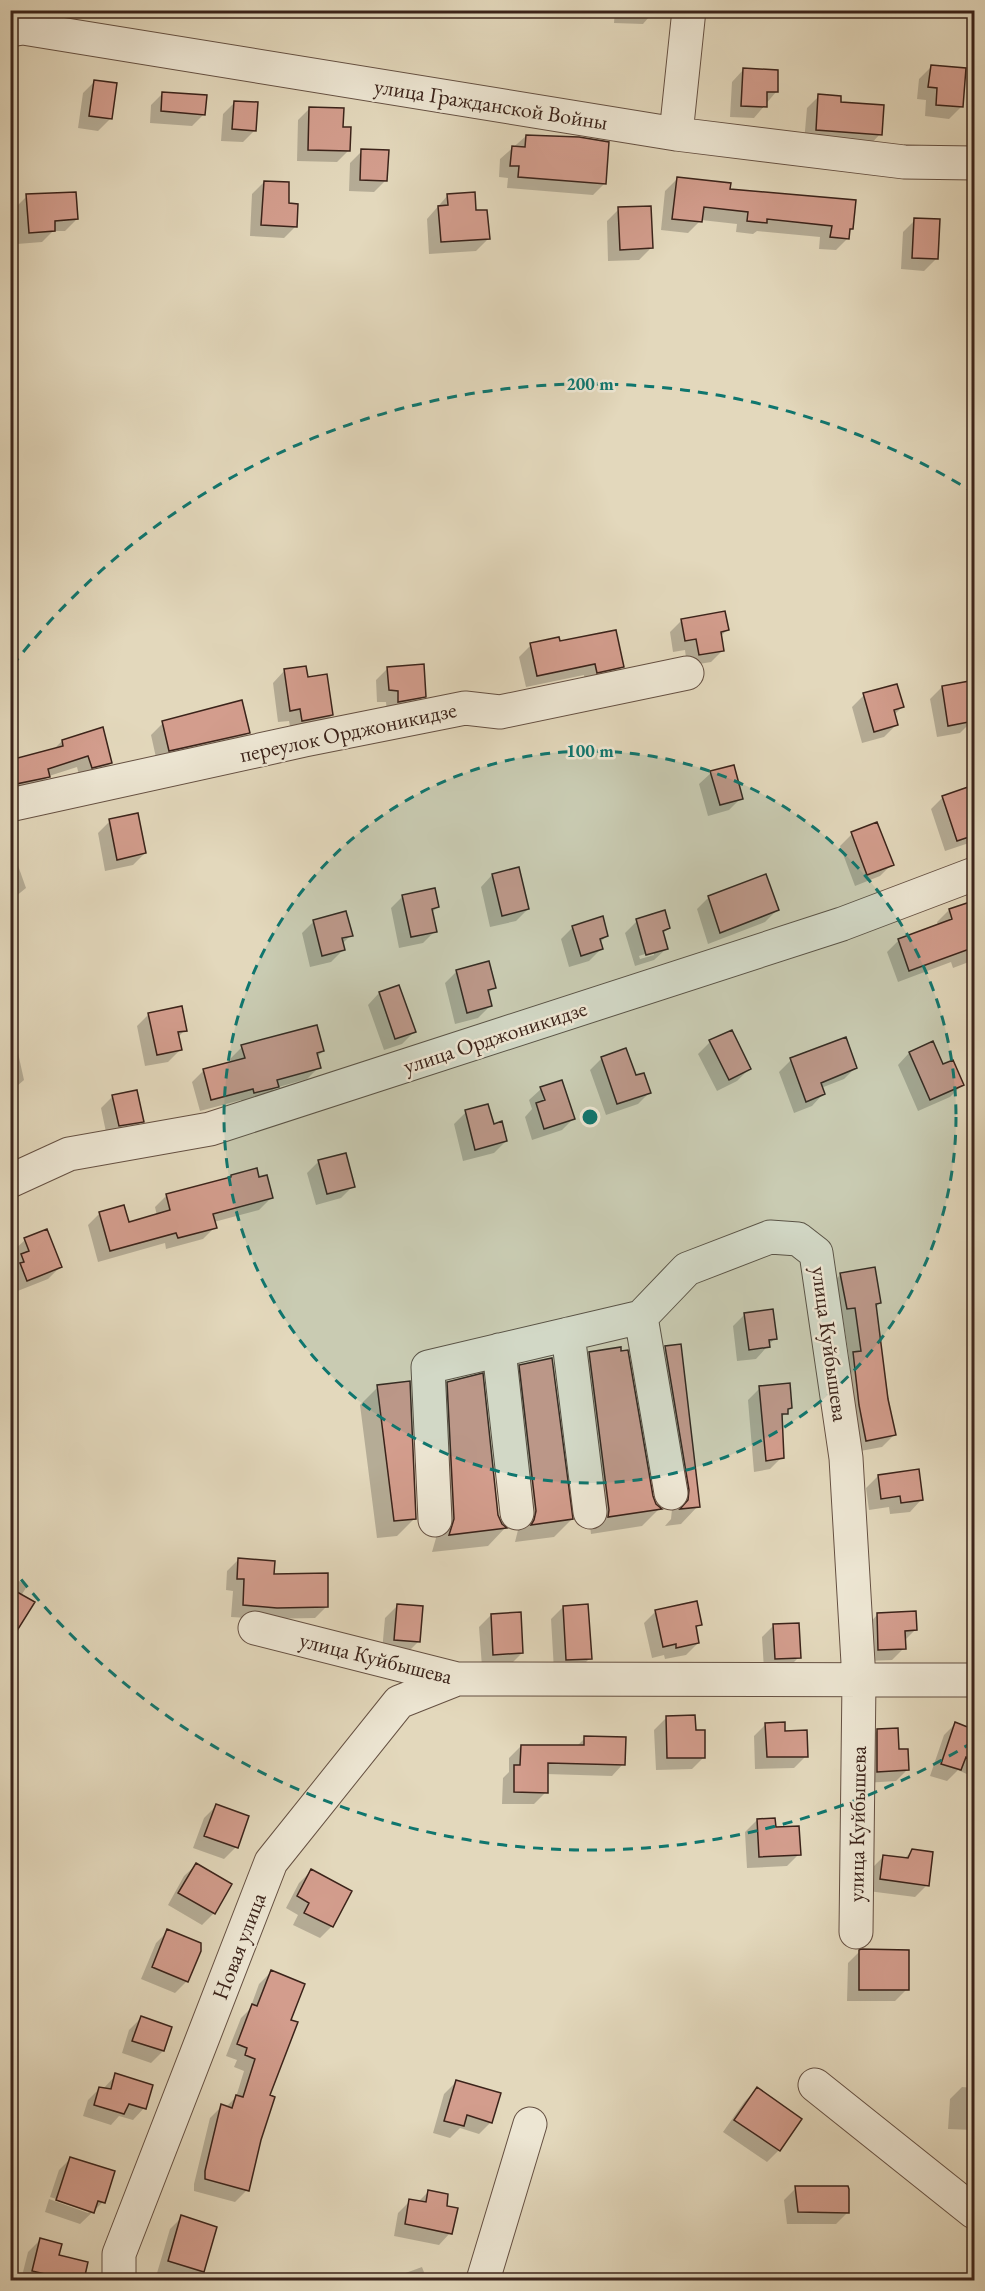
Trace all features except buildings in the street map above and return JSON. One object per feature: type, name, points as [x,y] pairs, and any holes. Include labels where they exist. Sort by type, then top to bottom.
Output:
[{"type":"street","points":[[676,134],[689,10]]},
{"type":"street","name":"улица Гражданской Войны","points":[[18,23],[676,134],[904,162],[975,163]]},
{"type":"street","name":"переулок Орджоникидзе","points":[[10,805],[305,740],[465,708],[500,712],[687,673]]},
{"type":"street","name":"улица Орджоникидзе","points":[[10,1181],[69,1154],[210,1129],[842,924],[975,874]]},
{"type":"street","name":"улица Куйбышева","points":[[641,1317],[687,1269],[770,1238],[798,1239],[816,1253],[846,1458],[859,1680],[856,1932]]},
{"type":"street","points":[[435,1520],[428,1367],[641,1317],[671,1493]]},
{"type":"street","points":[[568,1334],[590,1512]]},
{"type":"street","points":[[499,1350],[517,1513]]},
{"type":"street","name":"улица Куйбышева","points":[[255,1628],[457,1679],[975,1680]]},
{"type":"street","name":"Новая улица","points":[[119,2280],[119,2254],[272,1862],[399,1702],[457,1679]]},
{"type":"street","points":[[815,2085],[975,2212]]},
{"type":"street","points":[[483,2280],[530,2124]]}]
